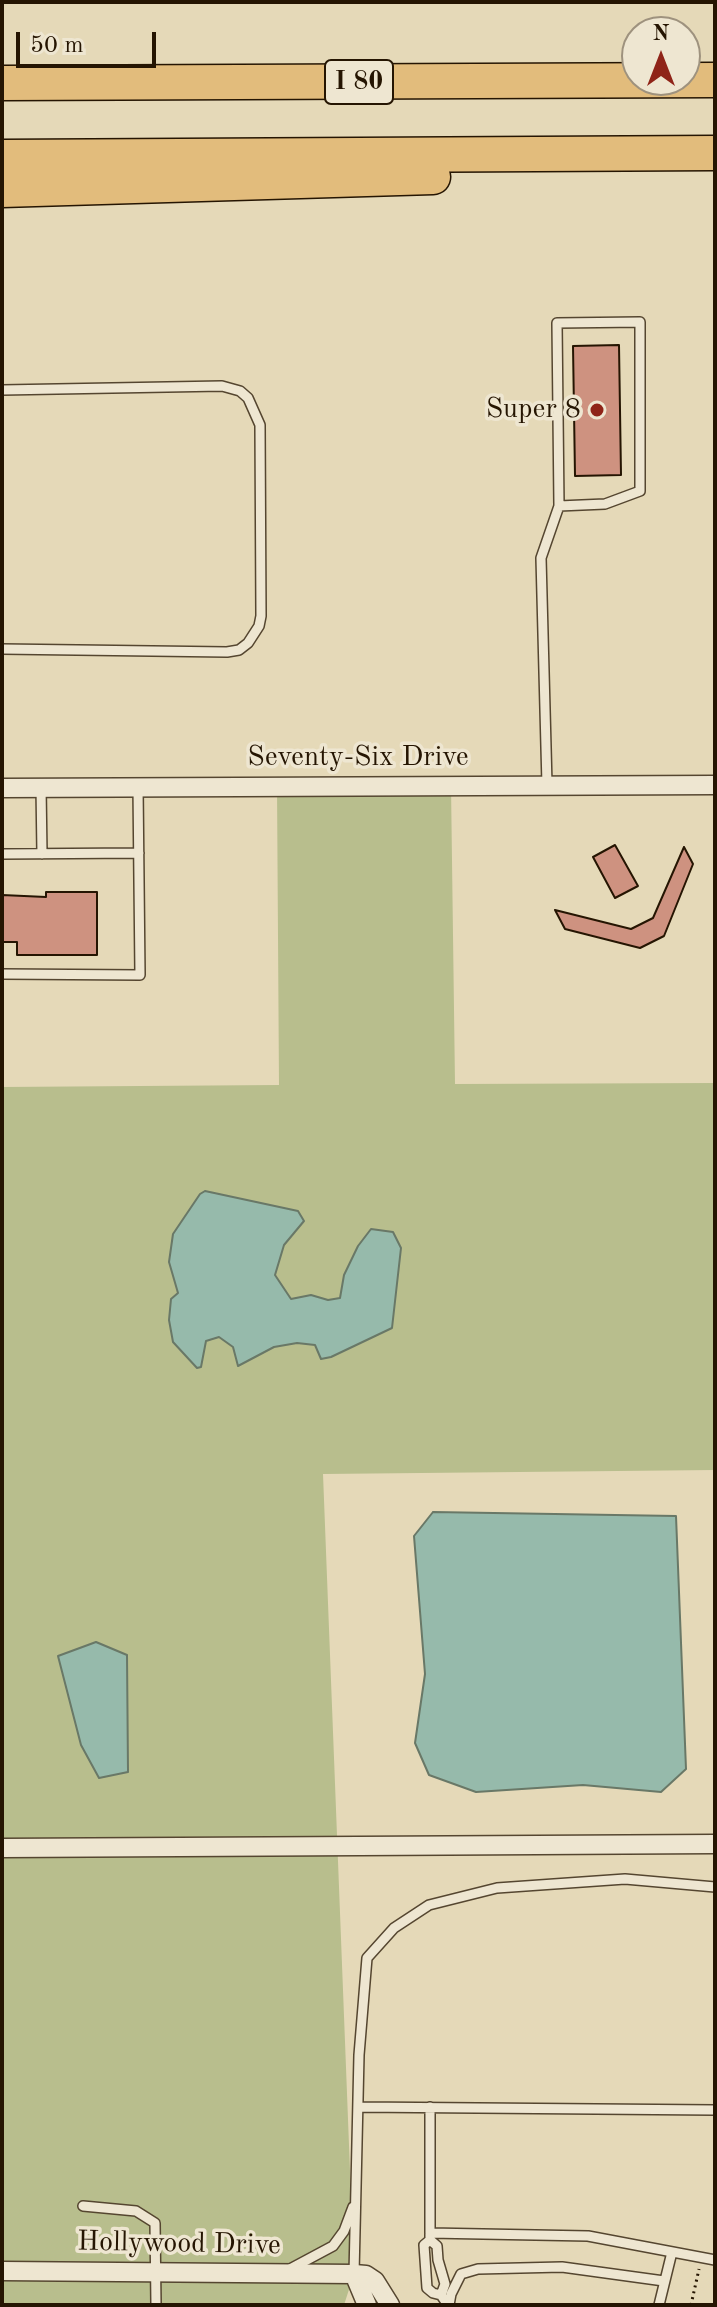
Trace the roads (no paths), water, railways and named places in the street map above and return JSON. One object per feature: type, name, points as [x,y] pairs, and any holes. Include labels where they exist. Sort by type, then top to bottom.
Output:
[{"type":"highway","name":"I 80","points":[[2,83],[715,80]]},
{"type":"highway","points":[[2,190],[495,175],[524,153]]},
{"type":"highway","points":[[2,157],[715,153]]},
{"type":"street","name":"Seventy-Six Drive","points":[[2,788],[715,785]]},
{"type":"street","points":[[2,1848],[715,1844]]},
{"type":"street","name":"Hollywood Drive","points":[[2,2271],[354,2274]]},
{"type":"street","points":[[367,2305],[354,2274],[366,2275],[375,2281],[390,2305]]},
{"type":"lane","points":[[547,785],[541,558],[559,506],[557,323],[640,322],[640,491],[605,504],[559,506]]},
{"type":"lane","points":[[2,390],[222,386],[240,391],[254,406],[260,425],[261,616],[259,626],[248,643],[239,650],[227,652],[2,649]]},
{"type":"lane","points":[[41,787],[42,854]]},
{"type":"lane","points":[[2,974],[140,975],[138,787]]},
{"type":"lane","points":[[2,854],[139,853]]},
{"type":"lane","points":[[354,2274],[359,2055],[367,1958],[394,1928],[429,1905],[497,1888],[625,1879],[715,1887]]},
{"type":"lane","points":[[358,2107],[715,2110]]},
{"type":"lane","points":[[430,2107],[430,2236],[424,2245],[427,2288],[441,2295],[448,2305]]},
{"type":"lane","points":[[281,2274],[333,2246],[344,2231],[356,2200]]},
{"type":"lane","points":[[83,2206],[136,2211],[155,2223],[156,2305]]},
{"type":"lane","points":[[430,2236],[588,2236],[715,2260]]},
{"type":"lane","points":[[430,2236],[437,2246],[445,2284],[441,2295]]},
{"type":"lane","points":[[659,2305],[672,2252]]},
{"type":"lane","points":[[448,2305],[461,2274],[478,2269],[562,2267],[664,2281]]},
{"type":"place","name":"Super 8","points":[[597,410]]}]
